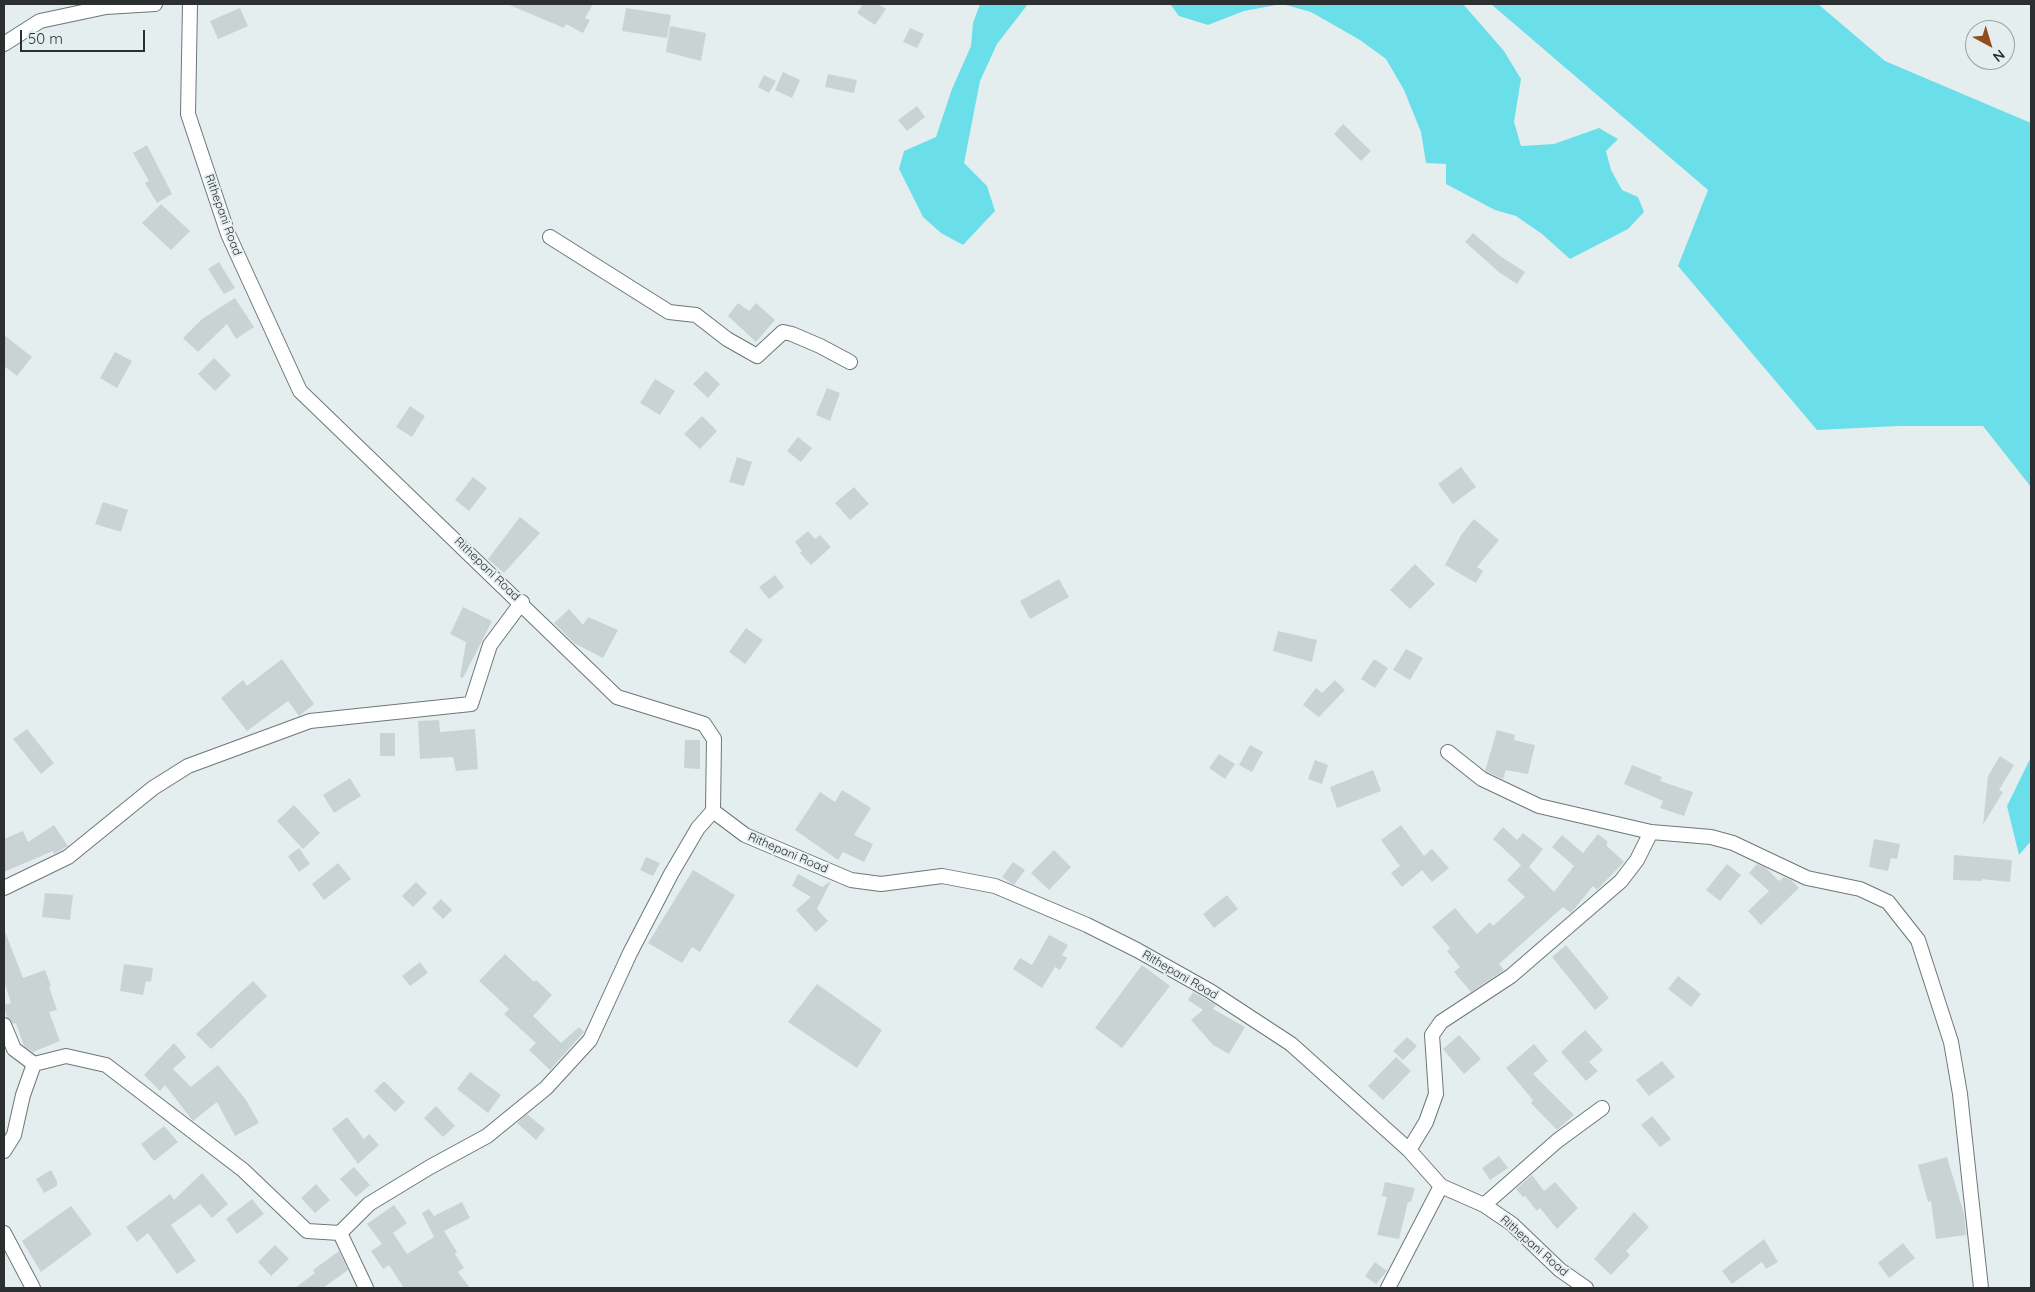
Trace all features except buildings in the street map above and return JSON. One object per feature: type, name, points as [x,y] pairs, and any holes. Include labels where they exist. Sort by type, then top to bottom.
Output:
[{"type":"street","points":[[4,44],[40,21],[106,7],[155,4]]},
{"type":"street","name":"Rithepani Road","points":[[190,4],[188,114],[228,234],[300,391],[522,602],[617,697],[704,724],[714,739],[713,811],[745,835],[851,880],[881,884],[942,876],[995,886],[1088,925],[1210,992],[1291,1044],[1409,1150],[1442,1186],[1484,1205],[1512,1224],[1560,1270],[1586,1288]]},
{"type":"street","points":[[550,237],[670,312],[696,316],[727,339],[757,356],[783,332],[820,346],[850,362]]},
{"type":"street","points":[[4,888],[68,857],[153,788],[188,766],[310,721],[471,704],[490,645],[522,602]]},
{"type":"street","points":[[1448,752],[1482,779],[1539,806],[1650,832],[1711,837],[1733,843],[1807,878],[1860,889],[1888,902],[1918,940],[1951,1042],[1960,1094],[1981,1288]]},
{"type":"street","points":[[34,1064],[66,1056],[106,1066],[243,1170],[307,1231],[340,1233],[369,1204],[430,1167],[487,1136],[546,1088],[590,1040],[630,953],[671,874],[698,828],[713,811]]},
{"type":"street","points":[[1409,1150],[1426,1122],[1436,1094],[1432,1035],[1441,1022],[1511,976],[1621,880],[1637,860],[1650,832]]},
{"type":"street","points":[[4,1025],[14,1049],[34,1064]]},
{"type":"street","points":[[4,1151],[14,1135],[23,1095],[34,1064]]},
{"type":"street","points":[[1484,1205],[1557,1141],[1602,1108]]},
{"type":"street","points":[[1388,1288],[1442,1186]]},
{"type":"street","points":[[4,1233],[34,1288]]},
{"type":"street","points":[[340,1233],[366,1288]]},
{"type":"shaded area","points":[[980,4],[1028,4],[997,44],[980,81],[964,163],[987,186],[995,211],[963,245],[941,233],[923,217],[899,169],[904,151],[936,137],[952,89],[971,46],[973,23]]},
{"type":"shaded area","points":[[1170,4],[1282,4],[1244,11],[1208,25],[1179,16]]},
{"type":"shaded area","points":[[1282,4],[1463,4],[1504,51],[1521,79],[1514,122],[1521,146],[1554,144],[1599,128],[1618,139],[1606,151],[1611,170],[1622,190],[1638,197],[1644,212],[1628,229],[1570,259],[1542,234],[1516,216],[1495,210],[1446,184],[1446,164],[1426,163],[1421,132],[1404,90],[1386,59],[1360,40],[1311,12]]},
{"type":"shaded area","points":[[1491,4],[1818,4],[1885,61],[2031,123],[2031,487],[1983,426],[1898,426],[1817,430],[1678,266],[1708,190]]},
{"type":"shaded area","points":[[2031,757],[2031,841],[2019,855],[2007,806]]}]
